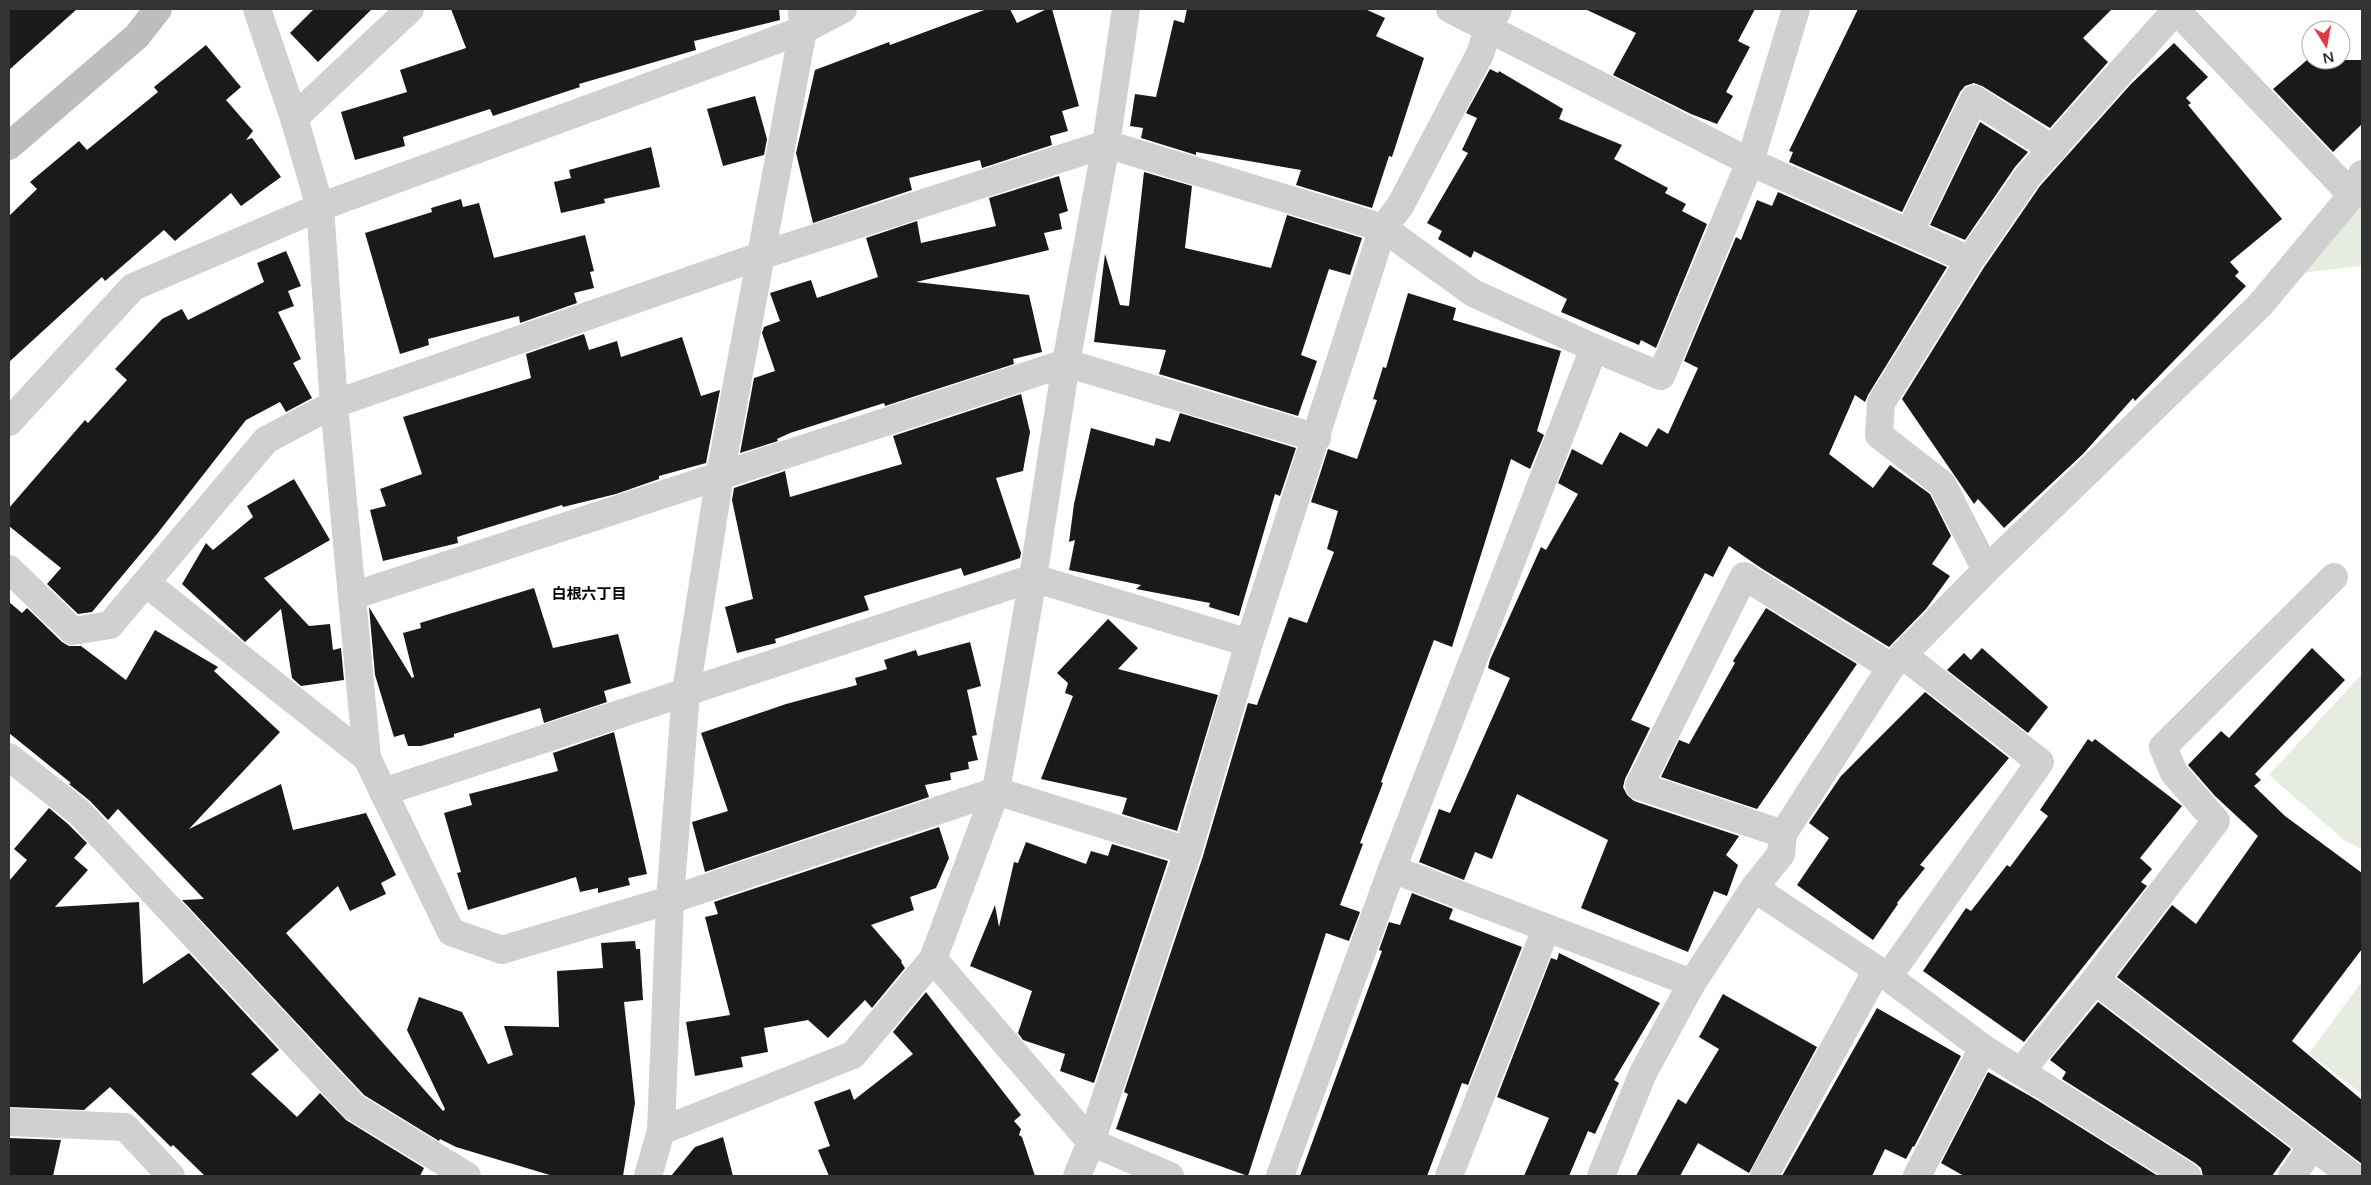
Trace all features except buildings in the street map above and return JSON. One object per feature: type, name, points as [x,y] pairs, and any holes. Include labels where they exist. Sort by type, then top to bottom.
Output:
[{"type":"street","points":[[9,146],[137,36],[158,9]]},
{"type":"street","points":[[257,9],[294,118],[320,206],[334,404],[368,758],[451,932],[502,950],[670,900],[996,791],[1188,850]]},
{"type":"street","points":[[294,118],[410,9]]},
{"type":"street","points":[[9,422],[132,287],[320,206],[803,19],[843,9]]},
{"type":"street","points":[[661,1131],[853,1056],[932,959],[996,791],[1033,578],[1066,363],[1106,144],[1126,9]]},
{"type":"street","points":[[1450,9],[1493,19],[1750,162],[1970,260]]},
{"type":"street","points":[[9,569],[73,631],[110,625],[266,440],[334,404],[763,254],[1106,144],[1383,228],[1473,293],[1661,376],[1750,162],[1796,9]]},
{"type":"street","points":[[1601,1176],[1643,1073],[1692,983],[1754,888],[1781,854],[1782,834],[1898,661],[1986,570],[2260,305],[2357,185],[2176,10],[2028,176],[1970,260],[1881,403],[1879,435],[1942,484],[1986,570]]},
{"type":"street","points":[[648,1176],[661,1131],[670,900],[686,692],[720,475],[763,254],[803,19]]},
{"type":"street","points":[[1077,1176],[1091,1142],[1188,850],[1249,643],[1317,438],[1383,228],[1400,206],[1480,54],[1493,19]]},
{"type":"street","points":[[1909,233],[1974,99],[2052,149]]},
{"type":"street","points":[[1280,1176],[1392,869],[1594,348]]},
{"type":"street","points":[[352,596],[1066,363],[1317,438]]},
{"type":"street","points":[[1764,1176],[1883,973],[2040,762],[1898,661],[1744,576],[1639,786],[1782,834]]},
{"type":"street","points":[[2022,1070],[2095,980],[2216,821],[2174,774],[2163,747],[2334,577]]},
{"type":"street","points":[[384,792],[1033,578],[1249,643]]},
{"type":"street","points":[[146,583],[368,758]]},
{"type":"street","points":[[9,757],[78,812],[354,1107],[467,1176]]},
{"type":"street","points":[[1392,869],[1692,983]]},
{"type":"street","points":[[1754,888],[1883,973],[1983,1048],[2022,1070],[2187,1176]]},
{"type":"street","points":[[1449,1176],[1546,929]]},
{"type":"street","points":[[932,959],[1091,1142],[1170,1176]]},
{"type":"street","points":[[2095,980],[2352,1176]]},
{"type":"street","points":[[1917,1176],[1983,1048]]},
{"type":"street","points":[[9,1122],[125,1127],[171,1176]]},
{"type":"street","points":[[2292,1176],[2312,1147]]},
{"type":"shaded area","points":[[2362,200],[2362,266],[2300,273]]},
{"type":"shaded area","points":[[2362,674],[2362,849],[2345,841],[2269,775]]},
{"type":"shaded area","points":[[2362,981],[2362,1094],[2309,1054]]},
{"type":"district","name":"白根六丁目","points":[[589,594]]}]
